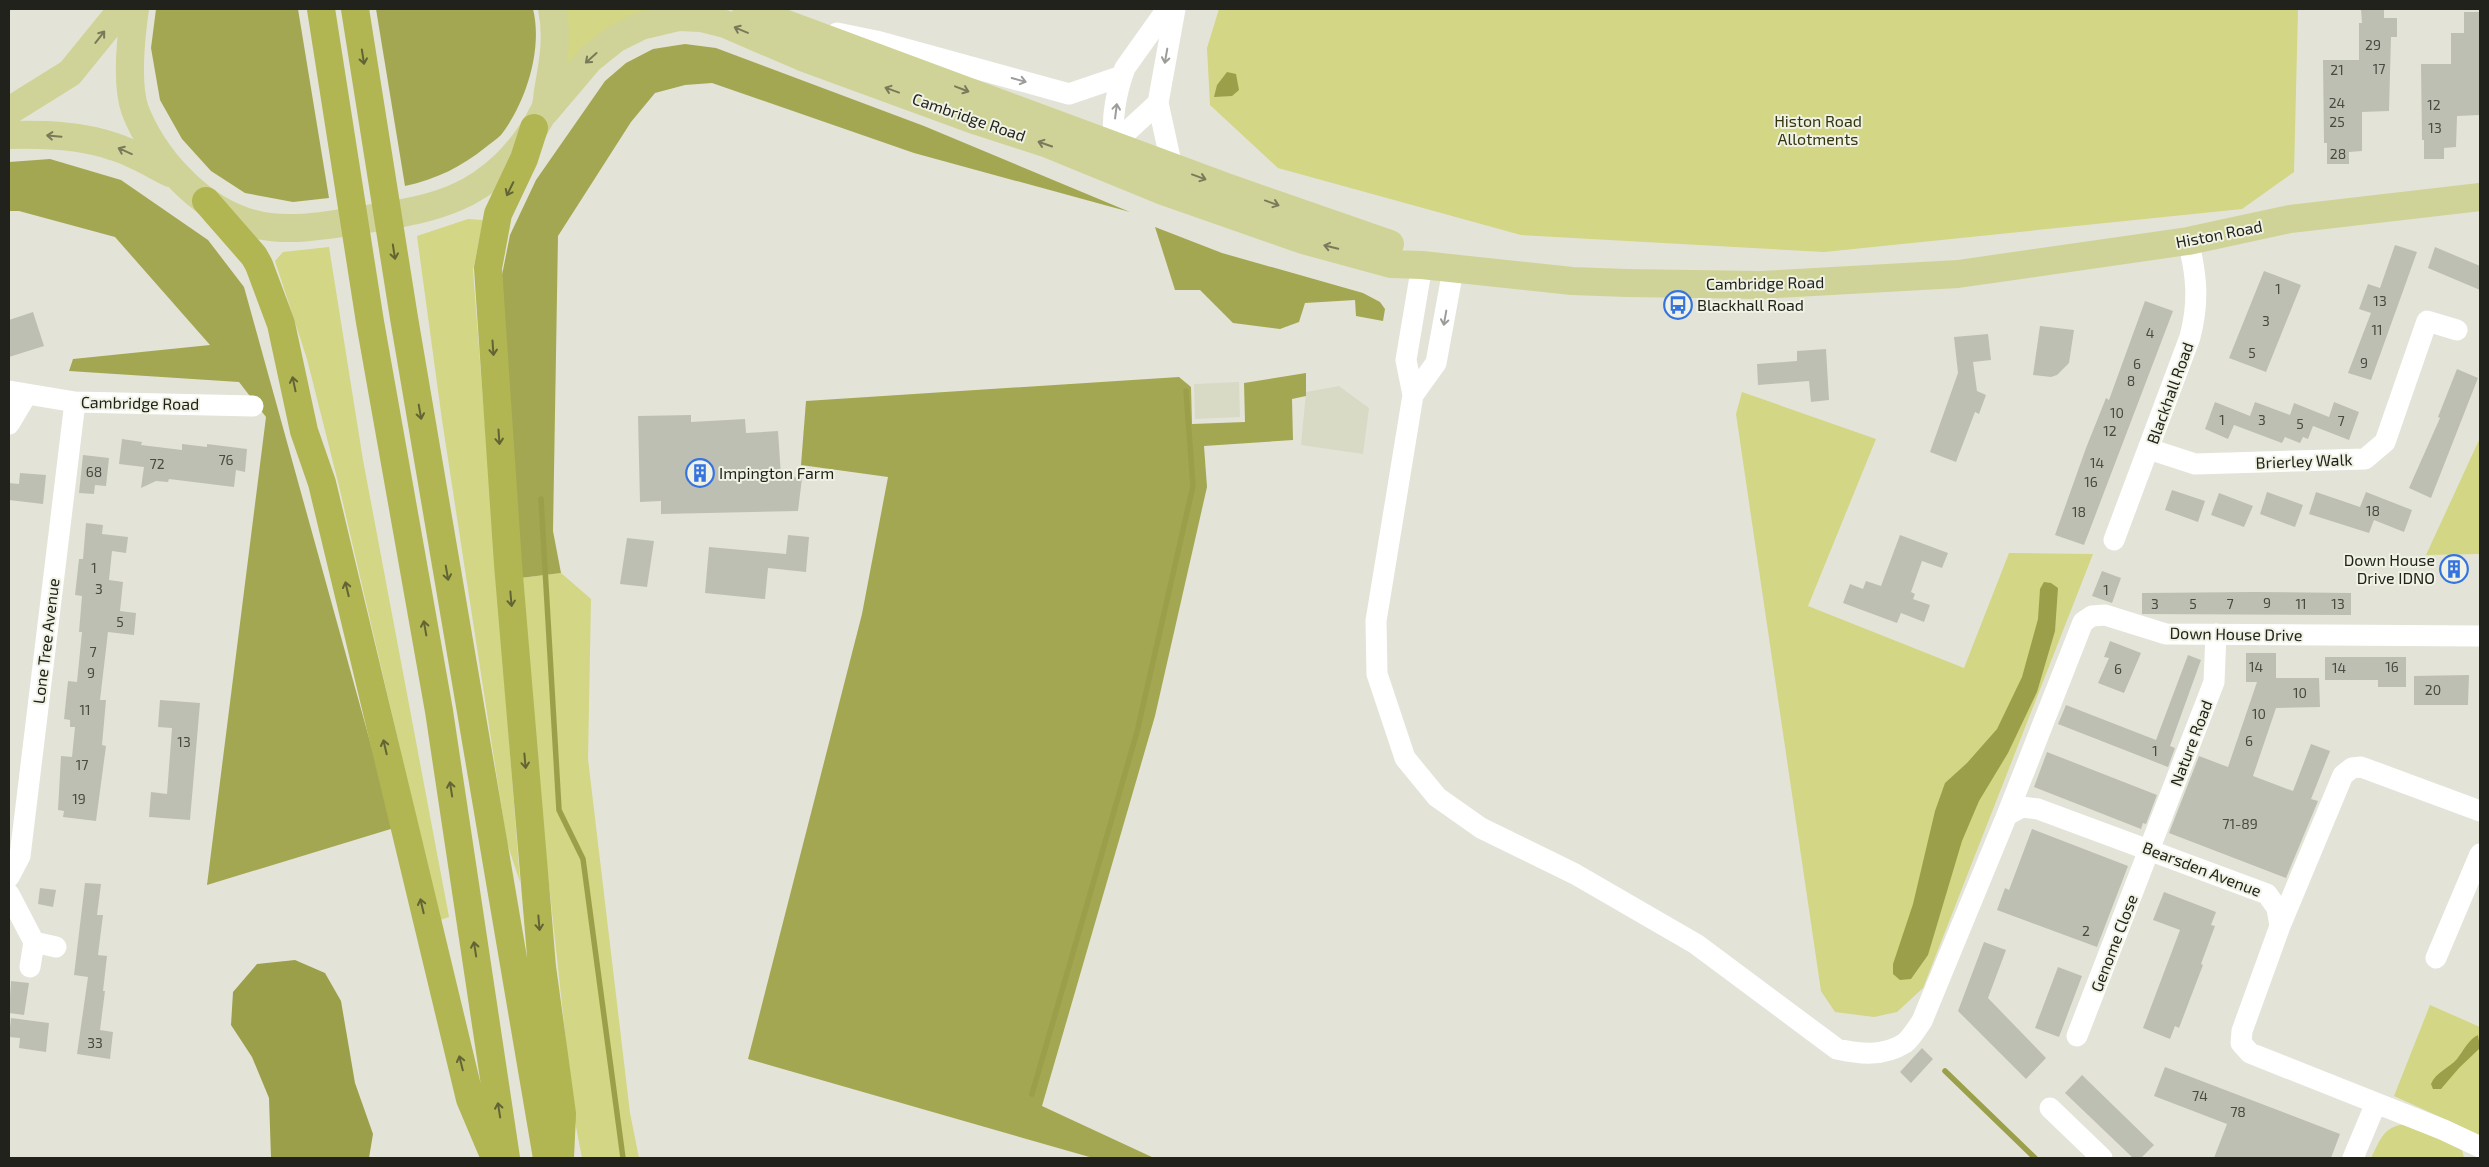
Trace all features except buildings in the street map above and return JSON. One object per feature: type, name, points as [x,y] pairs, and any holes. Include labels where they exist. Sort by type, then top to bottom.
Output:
[{"type":"highway","points":[[321,9],[372,332],[439,711],[506,1158]]},
{"type":"highway","points":[[356,9],[404,318],[547,1158]]},
{"type":"highway","points":[[539,120],[498,214],[488,268],[508,564],[541,947],[562,1114],[560,1158]]},
{"type":"highway","points":[[206,201],[254,256],[281,324],[304,431],[322,483],[428,934],[470,1099],[495,1158]]},
{"type":"main road","points":[[9,111],[70,73],[122,9]]},
{"type":"main road","points":[[135,9],[130,68],[135,109],[150,142],[181,179]]},
{"type":"main road","points":[[539,120],[554,59],[556,29],[552,9]]},
{"type":"main road","name":"Cambridge Road","points":[[746,9],[1114,146],[1168,179],[1303,240],[1391,264],[1422,265],[1453,270],[1572,281],[1723,285],[1837,282],[1958,274]]},
{"type":"main road","name":"Cambridge Road","points":[[181,179],[206,201],[243,221],[293,229],[411,212],[455,198],[493,176],[510,160],[539,120],[590,58],[615,39],[641,26],[679,17],[701,18],[725,24],[802,57],[1090,161],[1168,179]]},
{"type":"main road","points":[[9,135],[36,134],[99,142],[136,156],[181,179]]},
{"type":"main road","name":"Histon Road","points":[[1958,274],[2188,241],[2290,219],[2480,197]]},
{"type":"street","points":[[1114,146],[1115,114],[1125,68],[1167,9]]},
{"type":"street","points":[[1168,179],[1158,103],[1175,9]]},
{"type":"street","name":"Cambridge Road","points":[[785,23],[876,41],[1069,94],[1122,76]]},
{"type":"street","points":[[1090,161],[1114,146],[1158,103]]},
{"type":"street","name":"Blackhall Road","points":[[2114,540],[2190,337],[2197,312],[2196,272],[2188,241]]},
{"type":"street","points":[[1422,265],[1406,360],[1413,395],[1376,621],[1377,674],[1405,758],[1437,797],[1481,828],[1575,874],[1696,944],[1837,1049],[1863,1054],[1875,1054],[1906,1042],[1922,1021],[2007,815]]},
{"type":"street","points":[[1413,395],[1436,363],[1453,270]]},
{"type":"street","name":"Brierley Walk","points":[[2149,449],[2195,464],[2365,459],[2385,442],[2427,320],[2457,330]]},
{"type":"street","name":"Cambridge Road","points":[[9,424],[18,393],[75,402],[253,406]]},
{"type":"street","name":"Lone Tree Avenue","points":[[9,877],[20,856],[75,402]]},
{"type":"street","name":"Down House Drive","points":[[2007,815],[2083,622],[2092,616],[2105,615],[2166,634],[2480,636]]},
{"type":"street","name":"Nature Road","points":[[2150,849],[2214,682],[2216,634]]},
{"type":"street","points":[[2480,811],[2361,767],[2352,768],[2343,774],[2280,926],[2242,1031],[2241,1043],[2250,1053],[2480,1147]]},
{"type":"street","name":"Bearsden Avenue","points":[[2007,815],[2022,807],[2038,809],[2267,894],[2277,908],[2280,926]]},
{"type":"street","name":"Genome Close","points":[[2078,1036],[2150,849]]},
{"type":"street","points":[[2436,958],[2480,854]]},
{"type":"street","points":[[9,894],[34,942],[30,967]]},
{"type":"street","points":[[34,942],[56,947]]},
{"type":"street","points":[[2353,1158],[2376,1103]]},
{"type":"street","points":[[2050,1108],[2102,1158]]},
{"type":"shaded area","points":[[1227,72],[1236,74],[1239,90],[1232,96],[1214,97],[1217,85]]},
{"type":"shaded area","points":[[1239,382],[1240,417],[1195,419],[1194,384]]},
{"type":"shaded area","points":[[1339,386],[1369,408],[1363,454],[1301,445],[1306,392]]},
{"type":"shaded area","points":[[2044,582],[2051,583],[2058,588],[2055,631],[2037,692],[2008,753],[1979,801],[1962,841],[1928,955],[1911,979],[1900,980],[1893,974],[1893,964],[1913,904],[1935,811],[1945,783],[1967,763],[1997,729],[2022,677],[2038,619],[2040,589]]},
{"type":"shaded area","points":[[295,960],[325,973],[341,1001],[355,1083],[373,1134],[369,1158],[271,1158],[269,1098],[252,1057],[231,1025],[233,992],[257,964]]},
{"type":"shaded area","points":[[2478,1035],[2480,1048],[2441,1089],[2433,1089],[2431,1084],[2436,1076],[2454,1062],[2469,1042]]},
{"type":"green space","points":[[156,9],[298,9],[329,198],[293,202],[245,193],[211,171],[182,139],[160,100],[151,48]]},
{"type":"green space","points":[[376,9],[533,9],[536,25],[534,58],[525,92],[510,122],[501,135],[458,166],[428,180],[405,186]]},
{"type":"green space","points":[[565,9],[670,9],[562,77]]},
{"type":"green space","name":"Histon Road Allotments","points":[[1219,9],[2298,9],[2294,172],[2242,209],[1824,252],[1521,235],[1278,168],[1210,105],[1207,48]]},
{"type":"green space","points":[[685,44],[716,48],[924,126],[1130,212],[914,153],[712,83],[685,85],[655,93],[631,122],[558,236],[553,531],[561,573],[520,578],[502,275],[510,235],[536,180],[605,81],[626,63],[653,49]]},
{"type":"green space","points":[[50,159],[121,180],[208,240],[244,287],[394,828],[207,885],[266,417],[239,382],[69,371],[73,359],[210,345],[115,237],[19,211],[9,211],[9,162]]},
{"type":"green space","points":[[468,219],[483,220],[473,270],[520,882],[507,843],[442,420],[417,236]]},
{"type":"green space","points":[[1155,227],[1222,253],[1363,293],[1380,302],[1385,309],[1383,321],[1356,316],[1355,300],[1305,303],[1299,322],[1280,329],[1233,323],[1200,290],[1175,290]]},
{"type":"green space","points":[[329,247],[363,460],[449,917],[440,920],[338,482],[307,359],[275,261],[283,252]]},
{"type":"green space","points":[[1306,373],[1306,396],[1292,399],[1293,440],[1204,446],[1207,487],[1155,716],[1042,1106],[1154,1158],[1093,1158],[748,1059],[862,614],[888,477],[801,465],[806,401],[1179,377],[1191,387],[1192,424],[1245,422],[1244,383]]},
{"type":"green space","points":[[1742,392],[1876,439],[1808,606],[1964,668],[2009,553],[2093,554],[1923,988],[1897,1012],[1874,1017],[1835,1012],[1821,991],[1736,414]]},
{"type":"green space","points":[[2480,438],[2480,554],[2426,555]]},
{"type":"green space","points":[[561,573],[591,599],[588,759],[630,1113],[639,1158],[582,1158],[574,1116],[542,819],[520,578]]},
{"type":"green space","points":[[2430,1005],[2480,1027],[2480,1135],[2394,1096]]},
{"type":"green space","points":[[2407,1124],[2462,1150],[2464,1158],[2371,1158],[2380,1139],[2388,1131],[2393,1127]]},
{"type":"waterway","points":[[1032,1094],[1137,732],[1193,486],[1186,391]]},
{"type":"waterway","points":[[541,499],[559,810],[583,859],[623,1158]]},
{"type":"waterway","points":[[1945,1071],[2035,1158]]},
{"type":"place","name":"Blackhall Road","points":[[1678,305]]},
{"type":"place","name":"Impington Farm","points":[[700,473]]},
{"type":"place","name":"Down House Drive IDNO","points":[[2454,569]]}]
